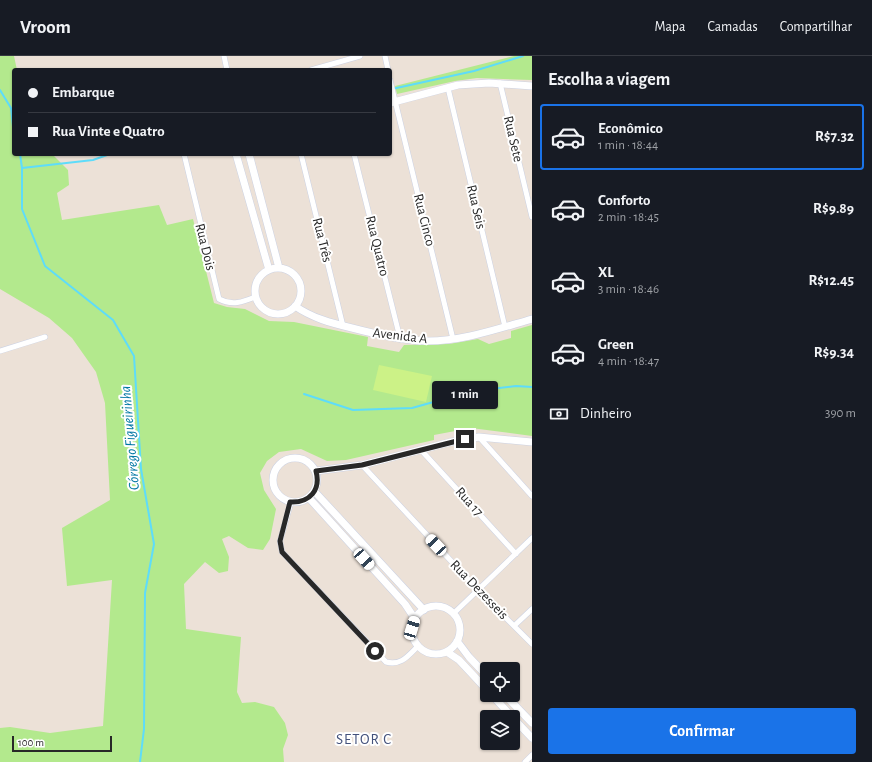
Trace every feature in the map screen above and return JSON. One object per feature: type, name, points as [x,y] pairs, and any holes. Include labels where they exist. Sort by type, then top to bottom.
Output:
[{"type":"street","points":[[224,56],[227,68]]},
{"type":"street","points":[[318,68],[360,56]]},
{"type":"street","points":[[385,56],[388,68]]},
{"type":"street","points":[[392,103],[448,88],[474,84],[500,83],[532,86]]},
{"type":"street","name":"Rua Sete","points":[[500,83],[532,217]]},
{"type":"street","name":"Rua Seis","points":[[448,88],[505,327]]},
{"type":"street","name":"Rua Cinco","points":[[392,90],[392,103],[453,339]]},
{"type":"street","name":"Rua Dois","points":[[184,156],[219,299],[231,303],[241,303],[255,297]]},
{"type":"street","points":[[237,156],[269,270]]},
{"type":"street","points":[[250,156],[279,268]]},
{"type":"street","name":"Rua Três","points":[[301,156],[343,326]]},
{"type":"street","name":"Rua Quatro","points":[[354,156],[400,338]]},
{"type":"street","points":[[279,268],[292,273],[297,279],[300,293],[295,306],[283,313],[269,312],[263,308],[255,297],[256,284],[259,278],[269,270],[279,268]]},
{"type":"street","name":"Avenida A","points":[[295,306],[309,316],[343,326],[400,338],[426,341],[453,339],[532,319]]},
{"type":"street","points":[[0,352],[45,337]]},
{"type":"street","points":[[479,437],[532,496]]},
{"type":"street","points":[[316,471],[362,465],[451,442],[479,437],[532,442]]},
{"type":"street","name":"Rua 17","points":[[422,450],[516,554]]},
{"type":"street","points":[[299,458],[306,460],[316,471],[318,485],[315,492],[303,501],[290,502],[278,494],[274,487],[274,472],[278,465],[284,460],[299,458]]},
{"type":"street","name":"Rua Dezesseis","points":[[362,465],[478,590],[532,644]]},
{"type":"street","points":[[315,492],[424,610]]},
{"type":"street","points":[[309,498],[405,604],[415,619]]},
{"type":"street","points":[[290,502],[280,541],[282,552],[386,662],[393,664],[402,661],[418,646]]},
{"type":"street","points":[[453,614],[532,538]]},
{"type":"street","points":[[440,607],[453,614],[460,626],[458,641],[446,652],[431,654],[418,646],[412,635],[415,619],[424,610],[440,607]]},
{"type":"street","points":[[514,626],[532,609]]},
{"type":"street","points":[[458,641],[469,657],[480,669]]},
{"type":"street","points":[[446,652],[459,660],[480,682]]},
{"type":"street","points":[[499,702],[506,710]]},
{"type":"street","points":[[512,702],[532,723]]},
{"type":"street","points":[[520,725],[532,738]]},
{"type":"street","points":[[525,762],[532,755]]},
{"type":"green space","points":[[0,56],[14,56],[17,68],[12,68],[12,156],[54,156],[68,170],[69,185],[57,193],[62,220],[159,205],[167,225],[193,219],[214,303],[227,307],[245,309],[269,321],[294,322],[368,337],[367,346],[399,352],[404,345],[449,344],[478,339],[489,344],[511,338],[511,331],[532,325],[532,436],[471,428],[434,435],[434,440],[346,460],[327,461],[301,449],[279,452],[267,461],[260,473],[264,490],[276,509],[270,539],[263,550],[248,548],[229,536],[222,539],[229,557],[228,571],[219,573],[205,562],[184,584],[186,629],[241,637],[237,692],[242,703],[255,702],[274,707],[285,723],[288,735],[283,749],[284,762],[0,762],[0,728],[10,727],[50,733],[103,726],[112,580],[67,586],[62,528],[110,500],[105,403],[96,372],[72,338],[49,318],[0,289]]},
{"type":"green space","points":[[514,56],[532,56],[532,80],[477,78],[455,81],[397,94],[395,86]]},
{"type":"green space","points":[[379,365],[432,376],[426,402],[373,390]]},
{"type":"waterway","points":[[392,89],[474,71],[523,56]]},
{"type":"waterway","name":"Córrego Figueirinha","points":[[0,90],[11,108],[12,117]]},
{"type":"waterway","name":"Córrego Figueirinha","points":[[20,156],[22,168],[22,209],[45,266],[113,320],[134,356],[141,469],[154,544],[145,593],[144,729],[140,762]]},
{"type":"waterway","points":[[22,168],[93,160],[104,156]]},
{"type":"waterway","points":[[304,394],[353,410],[412,408],[473,391],[516,386],[532,387]]},
{"type":"district","name":"SETOR C","points":[[364,739]]},
{"type":"route","points":[[375,651],[282,552],[280,541],[290,502],[303,501],[315,492],[318,485],[316,471],[362,465],[465,439]]}]
